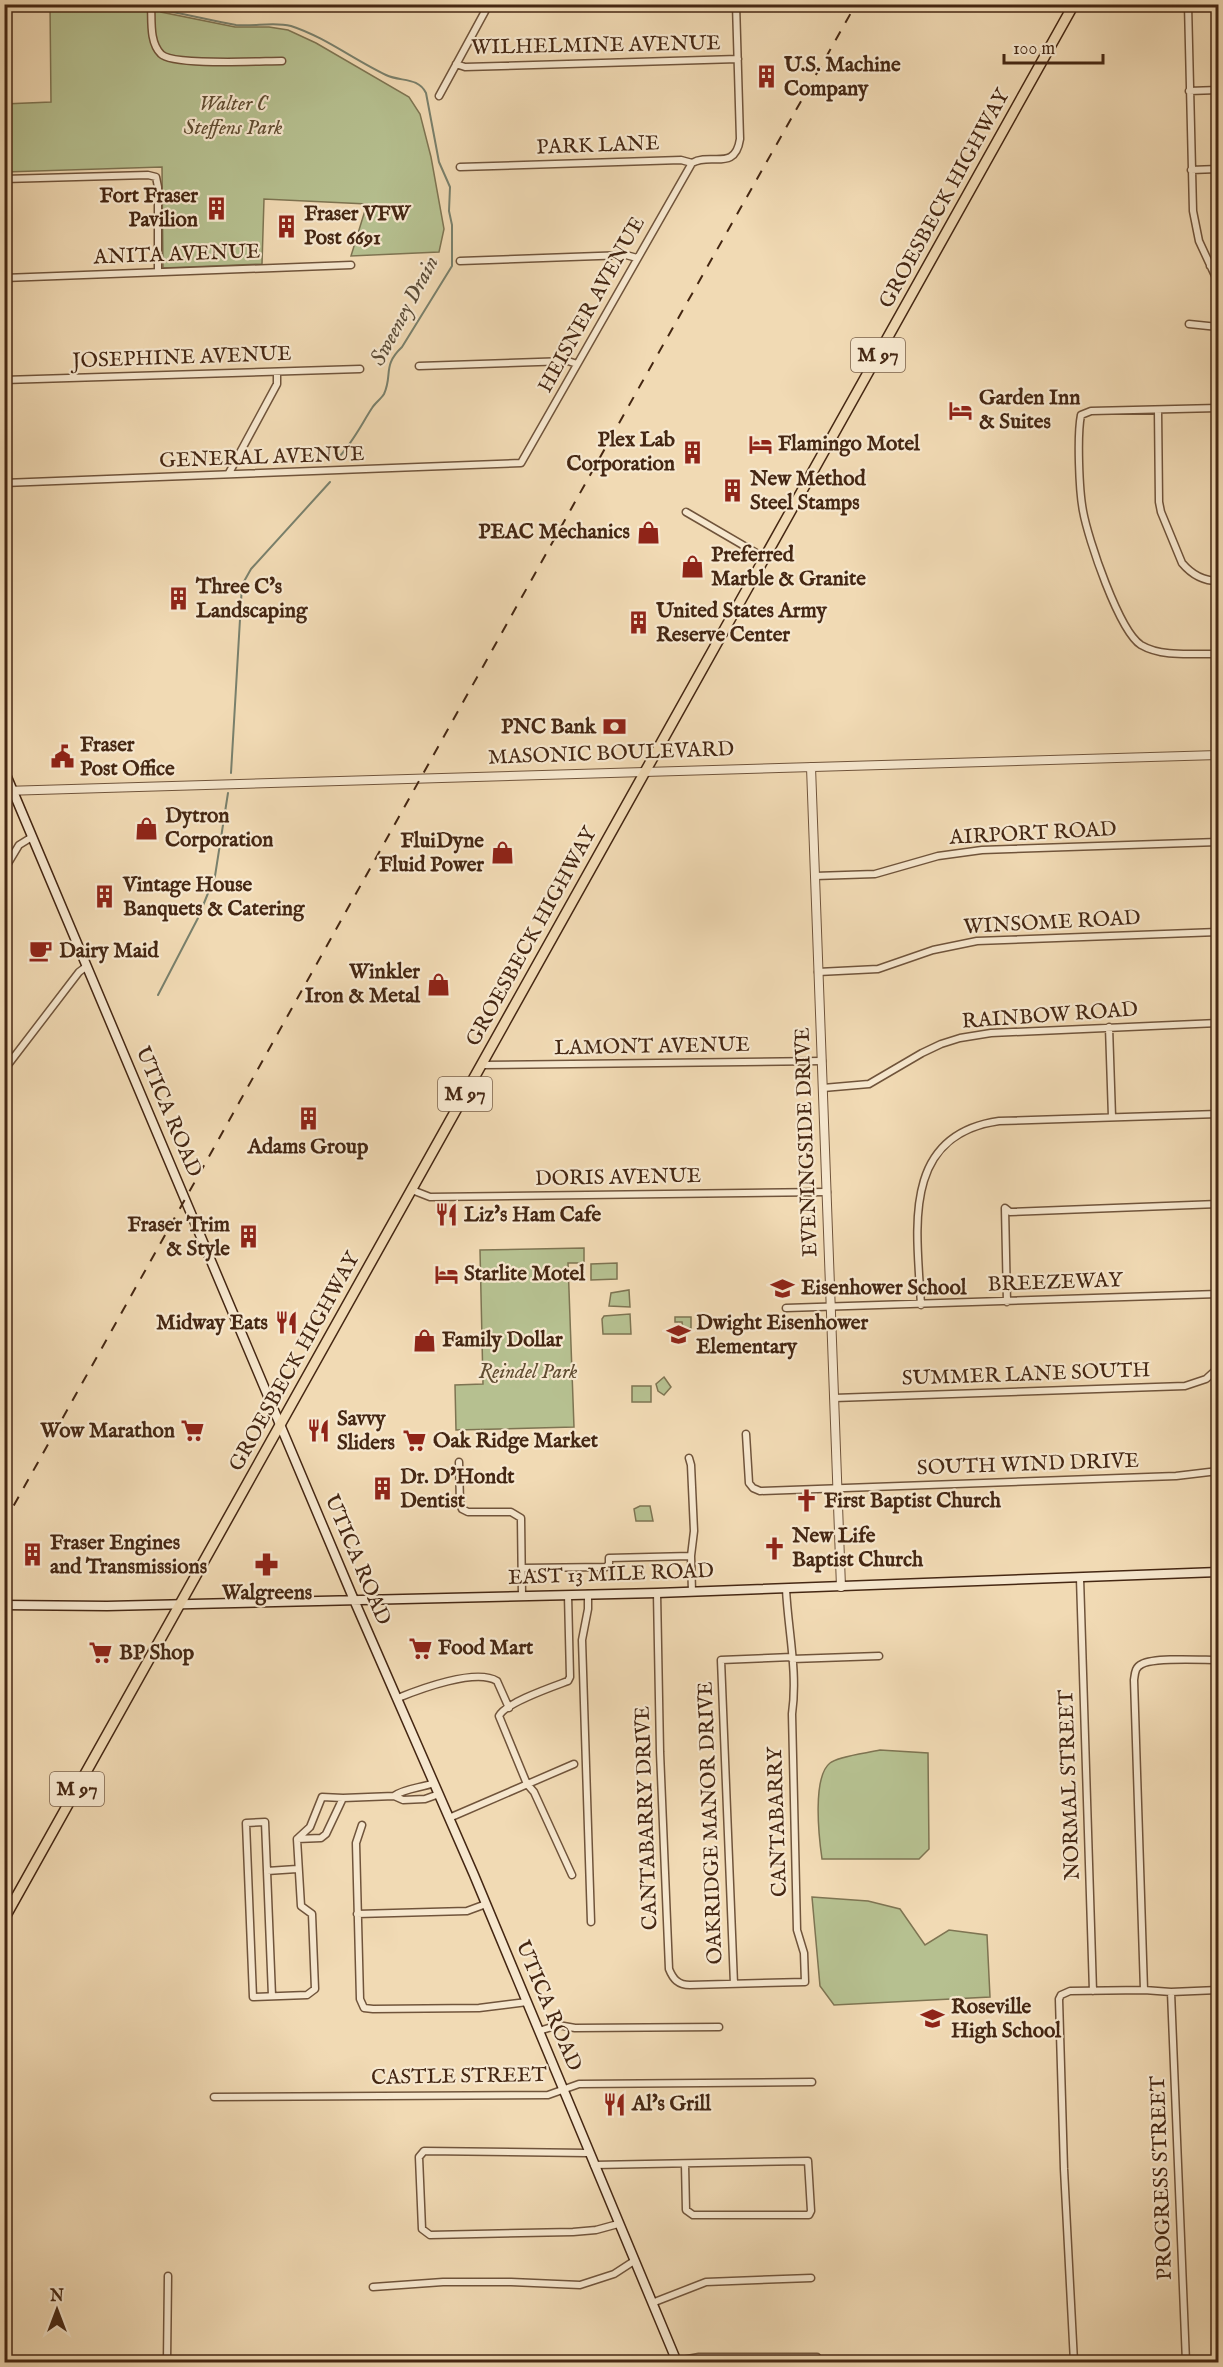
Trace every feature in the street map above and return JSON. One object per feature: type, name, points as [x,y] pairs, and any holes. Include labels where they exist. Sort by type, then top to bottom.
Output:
[{"type":"main road","name":"GROESBECK HIGHWAY","points":[[4,1919],[1074,4]]},
{"type":"main road","name":"UTICA ROAD","points":[[4,770],[9,791],[32,837],[354,1600],[486,1904],[677,2362]]},
{"type":"main road","name":"EAST 13 MILE ROAD","points":[[4,1605],[180,1604],[657,1593],[1218,1572]]},
{"type":"street","points":[[151,4],[153,39],[157,50],[164,57],[183,61],[282,61]]},
{"type":"street","points":[[439,96],[489,4]]},
{"type":"street","points":[[736,4],[738,59]]},
{"type":"street","points":[[1188,4],[1191,170],[1195,230],[1218,282]]},
{"type":"street","name":"WILHELMINE AVENUE","points":[[456,64],[465,67],[738,59]]},
{"type":"street","name":"PARK LANE","points":[[460,167],[681,160],[692,163],[696,160],[723,159],[735,154],[740,139],[738,59]]},
{"type":"street","points":[[1189,91],[1218,90]]},
{"type":"street","name":"HEISNER AVENUE","points":[[521,463],[692,163]]},
{"type":"street","points":[[1191,170],[1218,169]]},
{"type":"street","points":[[4,179],[148,175],[156,177],[158,272]]},
{"type":"street","points":[[460,261],[626,255],[637,258]]},
{"type":"street","points":[[1210,266],[1218,262]]},
{"type":"street","name":"ANITA AVENUE","points":[[4,278],[351,265]]},
{"type":"street","points":[[1189,324],[1218,327]]},
{"type":"street","points":[[419,366],[568,361],[577,364]]},
{"type":"street","name":"JOSEPHINE AVENUE","points":[[4,380],[360,369]]},
{"type":"street","points":[[229,473],[277,384],[277,372]]},
{"type":"street","points":[[1218,408],[1091,411],[1081,415],[1079,434],[1083,510],[1112,595],[1128,630],[1141,645],[1159,652],[1218,654]]},
{"type":"street","points":[[1158,410],[1161,512],[1186,569],[1200,579],[1218,581]]},
{"type":"street","name":"GENERAL AVENUE","points":[[4,483],[521,463]]},
{"type":"street","points":[[686,512],[765,558]]},
{"type":"street","name":"MASONIC BOULEVARD","points":[[9,791],[1218,755]]},
{"type":"street","name":"EVENINGSIDE DRIVE","points":[[812,767],[841,1587]]},
{"type":"street","points":[[4,870],[19,845],[32,837]]},
{"type":"street","name":"AIRPORT ROAD","points":[[815,876],[875,874],[938,856],[982,850],[1218,842]]},
{"type":"street","name":"WINSOME ROAD","points":[[818,972],[879,969],[933,950],[977,941],[1218,932]]},
{"type":"street","points":[[4,1070],[79,972],[87,966]]},
{"type":"street","name":"RAINBOW ROAD","points":[[823,1088],[869,1084],[922,1053],[960,1038],[991,1033],[1218,1023]]},
{"type":"street","points":[[1109,1027],[1112,1117]]},
{"type":"street","name":"LAMONT AVENUE","points":[[482,1065],[822,1061]]},
{"type":"street","points":[[921,1305],[918,1205],[922,1184],[934,1159],[958,1136],[986,1123],[1218,1114]]},
{"type":"street","name":"DORIS AVENUE","points":[[412,1190],[430,1197],[827,1192]]},
{"type":"street","points":[[1007,1302],[1005,1208],[1010,1212],[1218,1204]]},
{"type":"street","name":"BREEZEWAY","points":[[786,1308],[1218,1294]]},
{"type":"street","name":"SUMMER LANE SOUTH","points":[[834,1398],[1176,1386],[1198,1383],[1217,1370]]},
{"type":"street","name":"SOUTH WIND DRIVE","points":[[746,1434],[748,1479],[750,1485],[756,1490],[1176,1476],[1218,1471]]},
{"type":"street","points":[[689,1458],[694,1531],[691,1556],[692,1592]]},
{"type":"street","points":[[459,1462],[462,1509],[468,1512],[513,1512],[521,1518],[522,1596]]},
{"type":"street","points":[[523,1568],[606,1567],[609,1558],[691,1556]]},
{"type":"street","name":"NORMAL STREET","points":[[1080,1578],[1093,1990]]},
{"type":"street","name":"CANTABARRY","points":[[734,1984],[805,1982],[804,1953],[797,1930],[792,1658],[786,1589]]},
{"type":"street","name":"CANTABARRY DRIVE","points":[[657,1593],[660,1752],[669,1969],[672,1978],[684,1985],[734,1984]]},
{"type":"street","points":[[588,1594],[588,1609],[582,1640],[591,1922]]},
{"type":"street","points":[[568,1595],[570,1677],[568,1681],[521,1700],[501,1712],[499,1716],[527,1784],[534,1792],[572,1875]]},
{"type":"street","points":[[792,1658],[879,1656]]},
{"type":"street","name":"OAKRIDGE MANOR DRIVE","points":[[734,1984],[722,1660],[792,1658]]},
{"type":"street","points":[[1144,1990],[1135,1670],[1142,1664],[1153,1661],[1218,1660]]},
{"type":"street","points":[[398,1698],[423,1688],[486,1677],[494,1678],[499,1684],[509,1708]]},
{"type":"street","points":[[449,1818],[574,1764]]},
{"type":"street","points":[[394,1796],[402,1790],[420,1788],[434,1783]]},
{"type":"street","points":[[272,1996],[265,1822],[246,1823],[253,1997],[307,1995],[315,1989],[312,1914],[301,1906],[297,1839],[309,1827],[322,1797],[394,1796],[403,1800],[424,1799],[439,1794]]},
{"type":"street","points":[[297,1839],[321,1838],[326,1834],[343,1798]]},
{"type":"street","points":[[362,1825],[356,1843],[360,1999],[364,2008],[478,2008],[527,2002]]},
{"type":"street","points":[[267,1871],[297,1869]]},
{"type":"street","points":[[357,1914],[467,1911],[486,1904]]},
{"type":"street","points":[[1074,2362],[1064,2169],[1059,2003],[1062,1995],[1070,1991],[1093,1990],[1171,1992],[1218,1990]]},
{"type":"street","name":"PROGRESS STREET","points":[[1171,1992],[1186,2362]]},
{"type":"street","points":[[539,2031],[561,2025],[574,2028],[719,2027]]},
{"type":"street","name":"CASTLE STREET","points":[[214,2097],[548,2095],[579,2084],[812,2082]]},
{"type":"street","points":[[588,2153],[424,2151],[419,2157],[422,2229],[430,2235],[573,2232],[596,2230],[618,2224]]},
{"type":"street","points":[[594,2165],[685,2163],[808,2161],[811,2211],[809,2214],[693,2215],[686,2210],[685,2163]]},
{"type":"street","points":[[373,2287],[453,2282],[580,2285],[614,2274],[634,2261]]},
{"type":"street","points":[[167,2362],[168,2276]]},
{"type":"street","points":[[652,2303],[706,2282],[811,2278]]},
{"type":"street","points":[[677,2362],[699,2357],[817,2356]]},
{"type":"green space","name":"Walter C Steffens Park","points":[[50,5],[160,5],[161,12],[235,27],[269,27],[288,30],[316,43],[409,97],[420,114],[431,157],[444,229],[439,252],[351,256],[367,204],[264,199],[262,264],[163,268],[162,167],[5,172],[4,104],[51,102]]},
{"type":"green space","name":"Reindel Park","points":[[584,1248],[584,1263],[568,1263],[574,1427],[456,1430],[455,1385],[483,1384],[480,1250]]},
{"type":"green space","points":[[617,1263],[617,1279],[591,1280],[591,1264]]},
{"type":"green space","points":[[629,1290],[630,1307],[609,1306],[611,1293]]},
{"type":"green space","points":[[630,1314],[631,1334],[603,1334],[602,1319],[604,1316]]},
{"type":"green space","points":[[675,1317],[691,1317],[691,1328],[683,1329],[682,1322],[675,1322]]},
{"type":"green space","points":[[664,1377],[671,1387],[664,1395],[658,1391],[656,1384]]},
{"type":"green space","points":[[632,1386],[651,1386],[651,1402],[632,1402]]},
{"type":"green space","points":[[640,1506],[650,1506],[653,1521],[636,1521],[634,1509]]},
{"type":"green space","points":[[880,1750],[928,1753],[929,1849],[919,1859],[822,1859],[818,1808],[824,1770],[830,1763],[840,1758]]},
{"type":"green space","points":[[812,1897],[868,1901],[900,1909],[925,1945],[949,1930],[987,1935],[990,1997],[834,2005],[820,1986]]},
{"type":"waterway","name":"Sweeney Drain","points":[[161,4],[167,11],[236,25],[291,26],[316,36],[386,75],[414,82],[426,93],[439,162],[450,187],[452,266],[392,360],[384,394],[373,406],[352,441],[337,459]]},
{"type":"waterway","name":"Sweeney Drain","points":[[231,773],[242,585],[251,569],[330,482]]},
{"type":"waterway","name":"Sweeney Drain","points":[[202,908],[215,876],[228,793]]},
{"type":"waterway","name":"Sweeney Drain","points":[[158,995],[198,918]]},
{"type":"railway","points":[[4,1523],[856,4]]},
{"type":"place","name":"U.S. Machine Company","points":[[766,77]]},
{"type":"place","name":"Fort Fraser Pavilion","points":[[216,208]]},
{"type":"place","name":"Fraser VFW Post 6691","points":[[286,226]]},
{"type":"place","name":"Garden Inn & Suites","points":[[961,410]]},
{"type":"place","name":"Flamingo Motel","points":[[760,444]]},
{"type":"place","name":"Plex Lab Corporation","points":[[693,452]]},
{"type":"place","name":"New Method Steel Stamps","points":[[732,491]]},
{"type":"place","name":"PEAC Mechanics","points":[[648,532]]},
{"type":"place","name":"Preferred Marble & Granite","points":[[693,567]]},
{"type":"place","name":"Three C's Landscaping","points":[[178,599]]},
{"type":"place","name":"United States Army Reserve Center","points":[[638,623]]},
{"type":"place","name":"PNC Bank","points":[[614,727]]},
{"type":"place","name":"Fraser Post Office","points":[[62,757]]},
{"type":"place","name":"Dytron Corporation","points":[[147,828]]},
{"type":"place","name":"FluiDyne Fluid Power","points":[[502,853]]},
{"type":"place","name":"Vintage House Banquets & Catering","points":[[105,897]]},
{"type":"place","name":"Dairy Maid","points":[[41,951]]},
{"type":"place","name":"Winkler Iron & Metal","points":[[438,984]]},
{"type":"place","name":"Adams Group","points":[[308,1119]]},
{"type":"place","name":"Liz's Ham Cafe","points":[[446,1215]]},
{"type":"place","name":"Fraser Trim & Style","points":[[248,1237]]},
{"type":"place","name":"Starlite Motel","points":[[446,1274]]},
{"type":"place","name":"Eisenhower School","points":[[783,1288]]},
{"type":"place","name":"Midway Eats","points":[[286,1323]]},
{"type":"place","name":"Dwight Eisenhower Elementary","points":[[678,1335]]},
{"type":"place","name":"Family Dollar","points":[[424,1340]]},
{"type":"place","name":"Wow Marathon","points":[[193,1431]]},
{"type":"place","name":"Savvy Sliders","points":[[319,1431]]},
{"type":"place","name":"Oak Ridge Market","points":[[415,1441]]},
{"type":"place","name":"Dr. D'Hondt Dentist","points":[[382,1489]]},
{"type":"place","name":"First Baptist Church","points":[[806,1501]]},
{"type":"place","name":"New Life Baptist Church","points":[[774,1548]]},
{"type":"place","name":"Fraser Engines and Transmissions","points":[[32,1555]]},
{"type":"place","name":"Walgreens","points":[[267,1565]]},
{"type":"place","name":"Food Mart","points":[[420,1648]]},
{"type":"place","name":"BP Shop","points":[[101,1653]]},
{"type":"place","name":"Roseville High School","points":[[933,2019]]},
{"type":"place","name":"Al's Grill","points":[[614,2104]]}]
